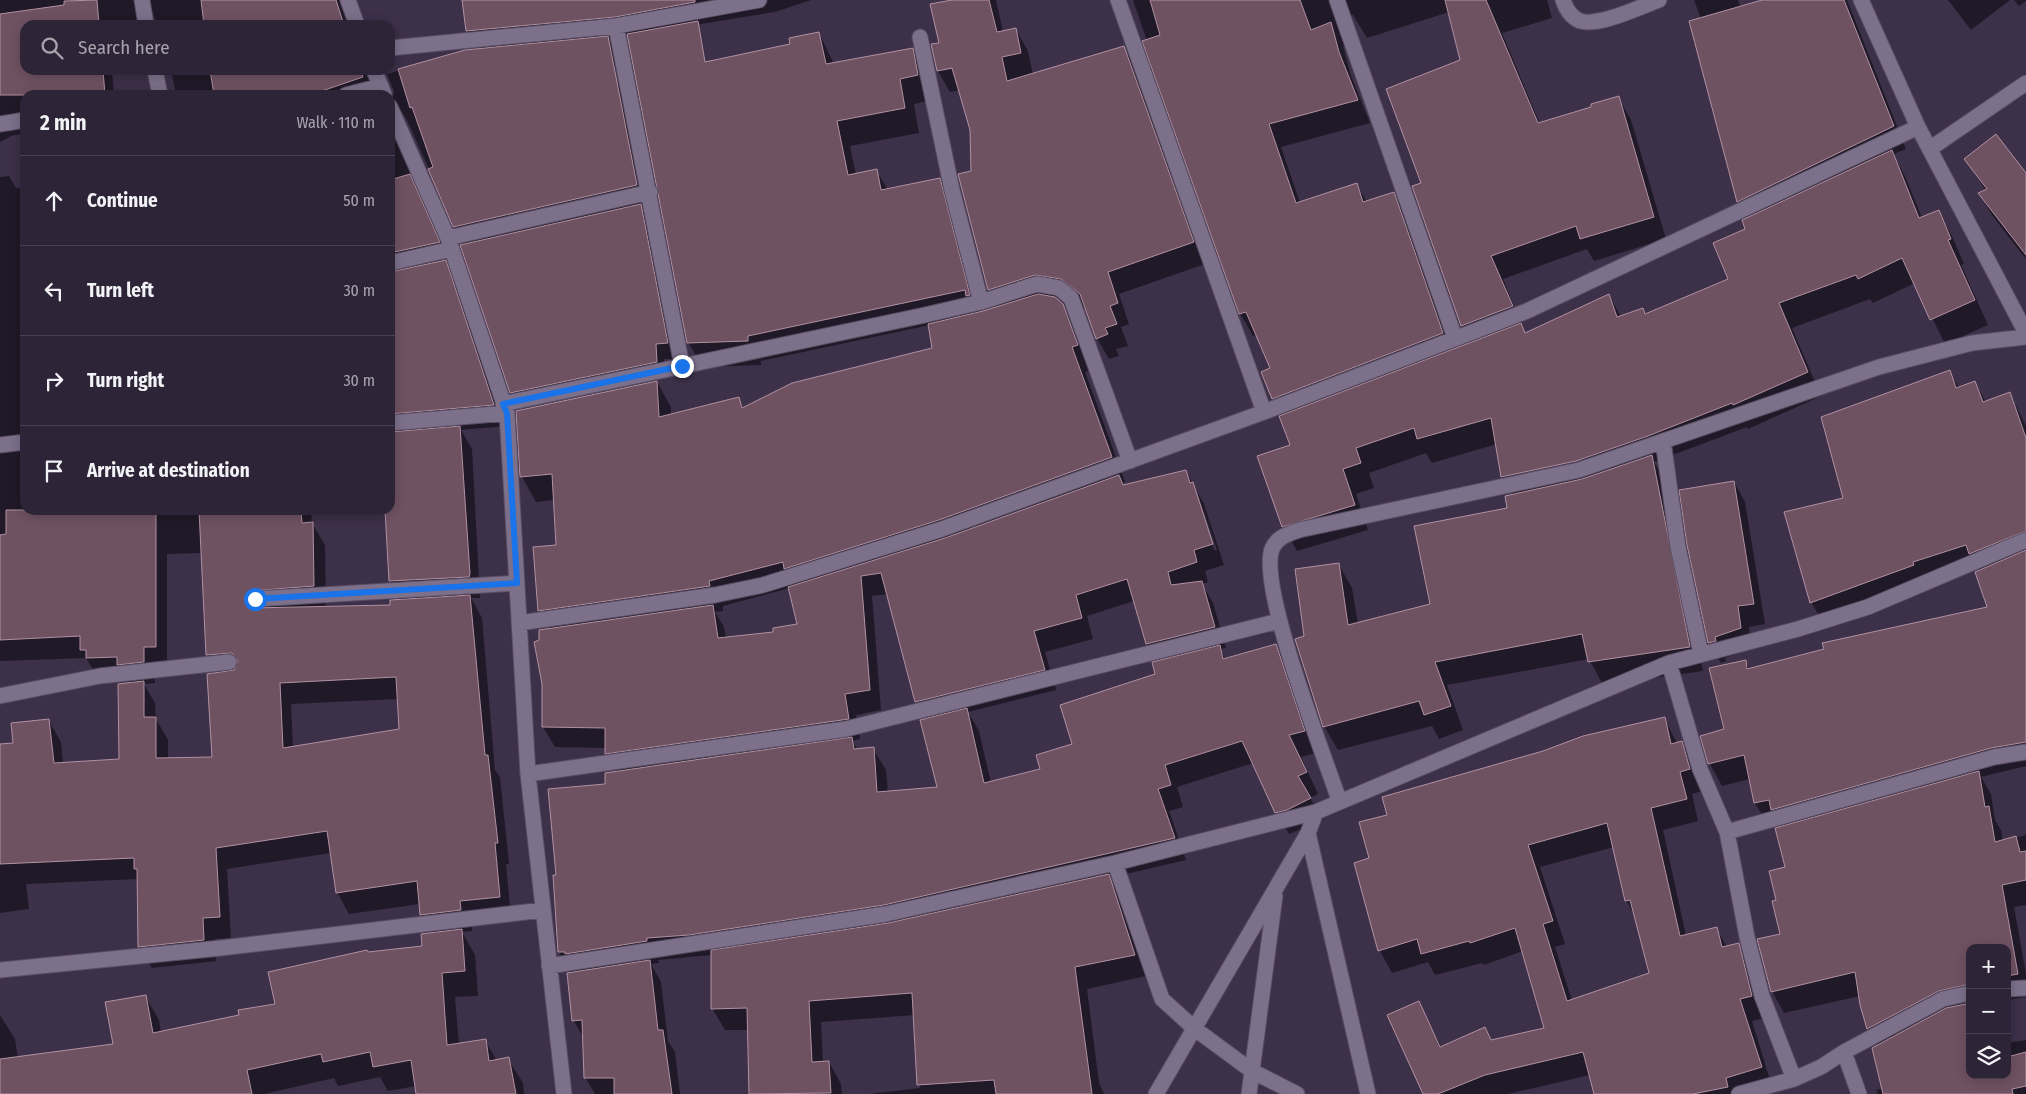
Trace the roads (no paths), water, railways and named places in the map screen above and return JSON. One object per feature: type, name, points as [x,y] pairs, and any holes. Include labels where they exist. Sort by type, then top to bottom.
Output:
[{"type":"street","points":[[142,0],[145,20]]},
{"type":"street","points":[[348,0],[354,20]]},
{"type":"street","points":[[395,48],[616,26],[759,0]]},
{"type":"street","points":[[1118,0],[1264,412]]},
{"type":"street","points":[[1337,0],[1455,338]]},
{"type":"street","points":[[1563,0],[1567,11],[1580,21],[1599,21],[1659,0]]},
{"type":"street","points":[[1861,0],[1918,127],[1931,148],[2026,333]]},
{"type":"street","points":[[616,26],[650,192],[682,366]]},
{"type":"street","points":[[920,38],[952,190],[981,302]]},
{"type":"street","points":[[156,75],[159,90]]},
{"type":"street","points":[[376,75],[383,90]]},
{"type":"street","points":[[1931,148],[2026,83]]},
{"type":"street","points":[[395,118],[450,244],[505,409],[528,774],[564,1094]]},
{"type":"street","points":[[0,124],[20,121]]},
{"type":"street","points":[[519,623],[715,595],[763,585],[942,529],[1264,412],[1526,311],[1918,127]]},
{"type":"street","points":[[395,261],[450,244],[650,192]]},
{"type":"street","points":[[395,422],[505,409],[682,366],[981,302],[1037,284],[1059,288],[1071,298],[1130,460]]},
{"type":"street","points":[[1339,800],[1279,621],[1271,575],[1272,550],[1278,539],[1299,530],[1579,470],[1879,367],[1972,343],[2026,337]]},
{"type":"street","points":[[1663,441],[1678,547],[1701,654]]},
{"type":"street","points":[[0,445],[20,443]]},
{"type":"street","points":[[549,966],[886,914],[1115,863],[1316,812],[1339,800],[1669,663],[1798,629],[1868,607],[2026,540]]},
{"type":"street","points":[[255,599],[517,583]]},
{"type":"street","points":[[528,774],[846,728],[1279,621]]},
{"type":"street","points":[[0,696],[100,676],[229,662]]},
{"type":"street","points":[[1669,663],[1700,769],[1727,832],[1747,937],[1762,996],[1794,1079]]},
{"type":"street","points":[[1727,832],[1994,757],[2026,752]]},
{"type":"street","points":[[1156,1094],[1308,833],[1316,812]]},
{"type":"street","points":[[1308,833],[1368,1094]]},
{"type":"street","points":[[1115,863],[1162,999],[1195,1029],[1252,1071],[1297,1094]]},
{"type":"street","points":[[1249,1094],[1276,887]]},
{"type":"street","points":[[0,970],[221,948],[543,910]]},
{"type":"street","points":[[2011,989],[2026,988]]},
{"type":"street","points":[[1739,1094],[1794,1079],[1821,1067],[1844,1052],[1943,999],[1966,994]]},
{"type":"street","points":[[1844,1052],[1859,1094]]}]
